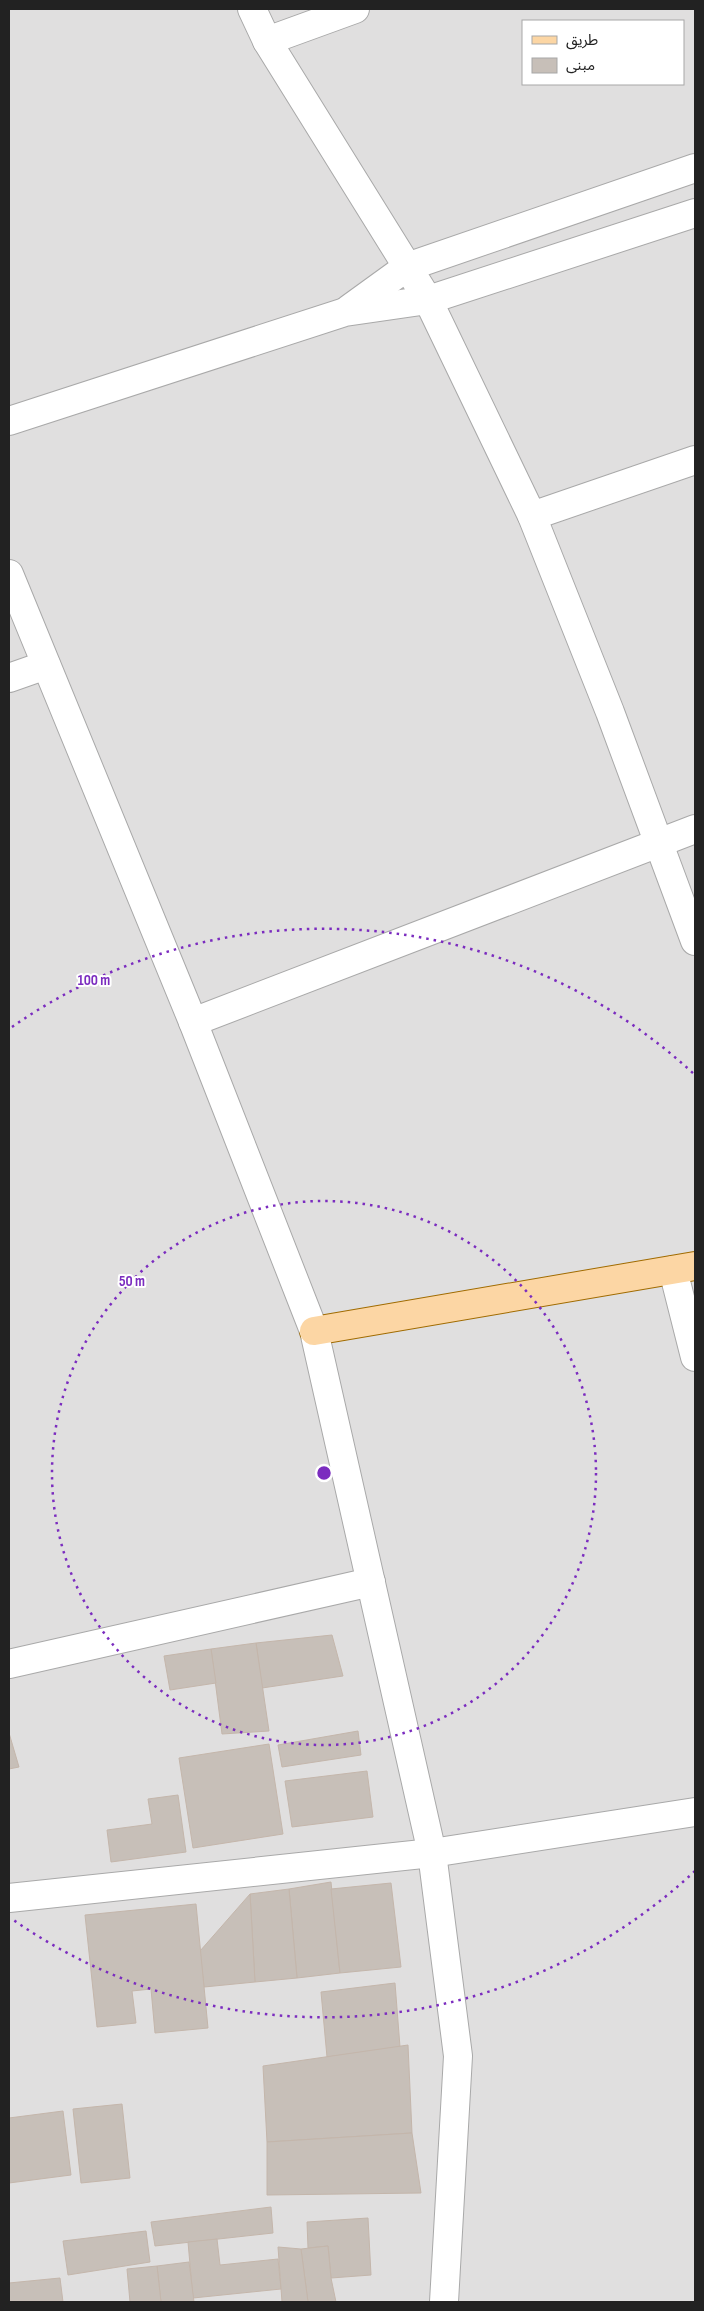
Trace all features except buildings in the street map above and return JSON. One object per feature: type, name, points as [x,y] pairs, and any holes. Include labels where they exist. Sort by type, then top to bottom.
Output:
[{"type":"main road","points":[[314,1331],[684,1268]]},
{"type":"street","points":[[252,9],[267,41],[428,300],[532,516],[610,712],[695,941]]},
{"type":"street","points":[[267,41],[355,9]]},
{"type":"street","points":[[345,312],[407,267],[695,168]]},
{"type":"street","points":[[9,421],[345,312],[428,300],[695,213]]},
{"type":"street","points":[[532,516],[695,460]]},
{"type":"street","points":[[9,574],[193,1022],[314,1331],[432,1852],[458,2056],[444,2302]]},
{"type":"street","points":[[9,678],[46,665]]},
{"type":"street","points":[[193,1022],[695,829]]},
{"type":"street","points":[[684,1268],[695,1357]]},
{"type":"street","points":[[9,1664],[371,1582]]},
{"type":"street","points":[[9,1898],[432,1852],[695,1812]]},
{"type":"shaded area","points":[[9,9],[695,9],[695,2302],[9,2302]]}]
